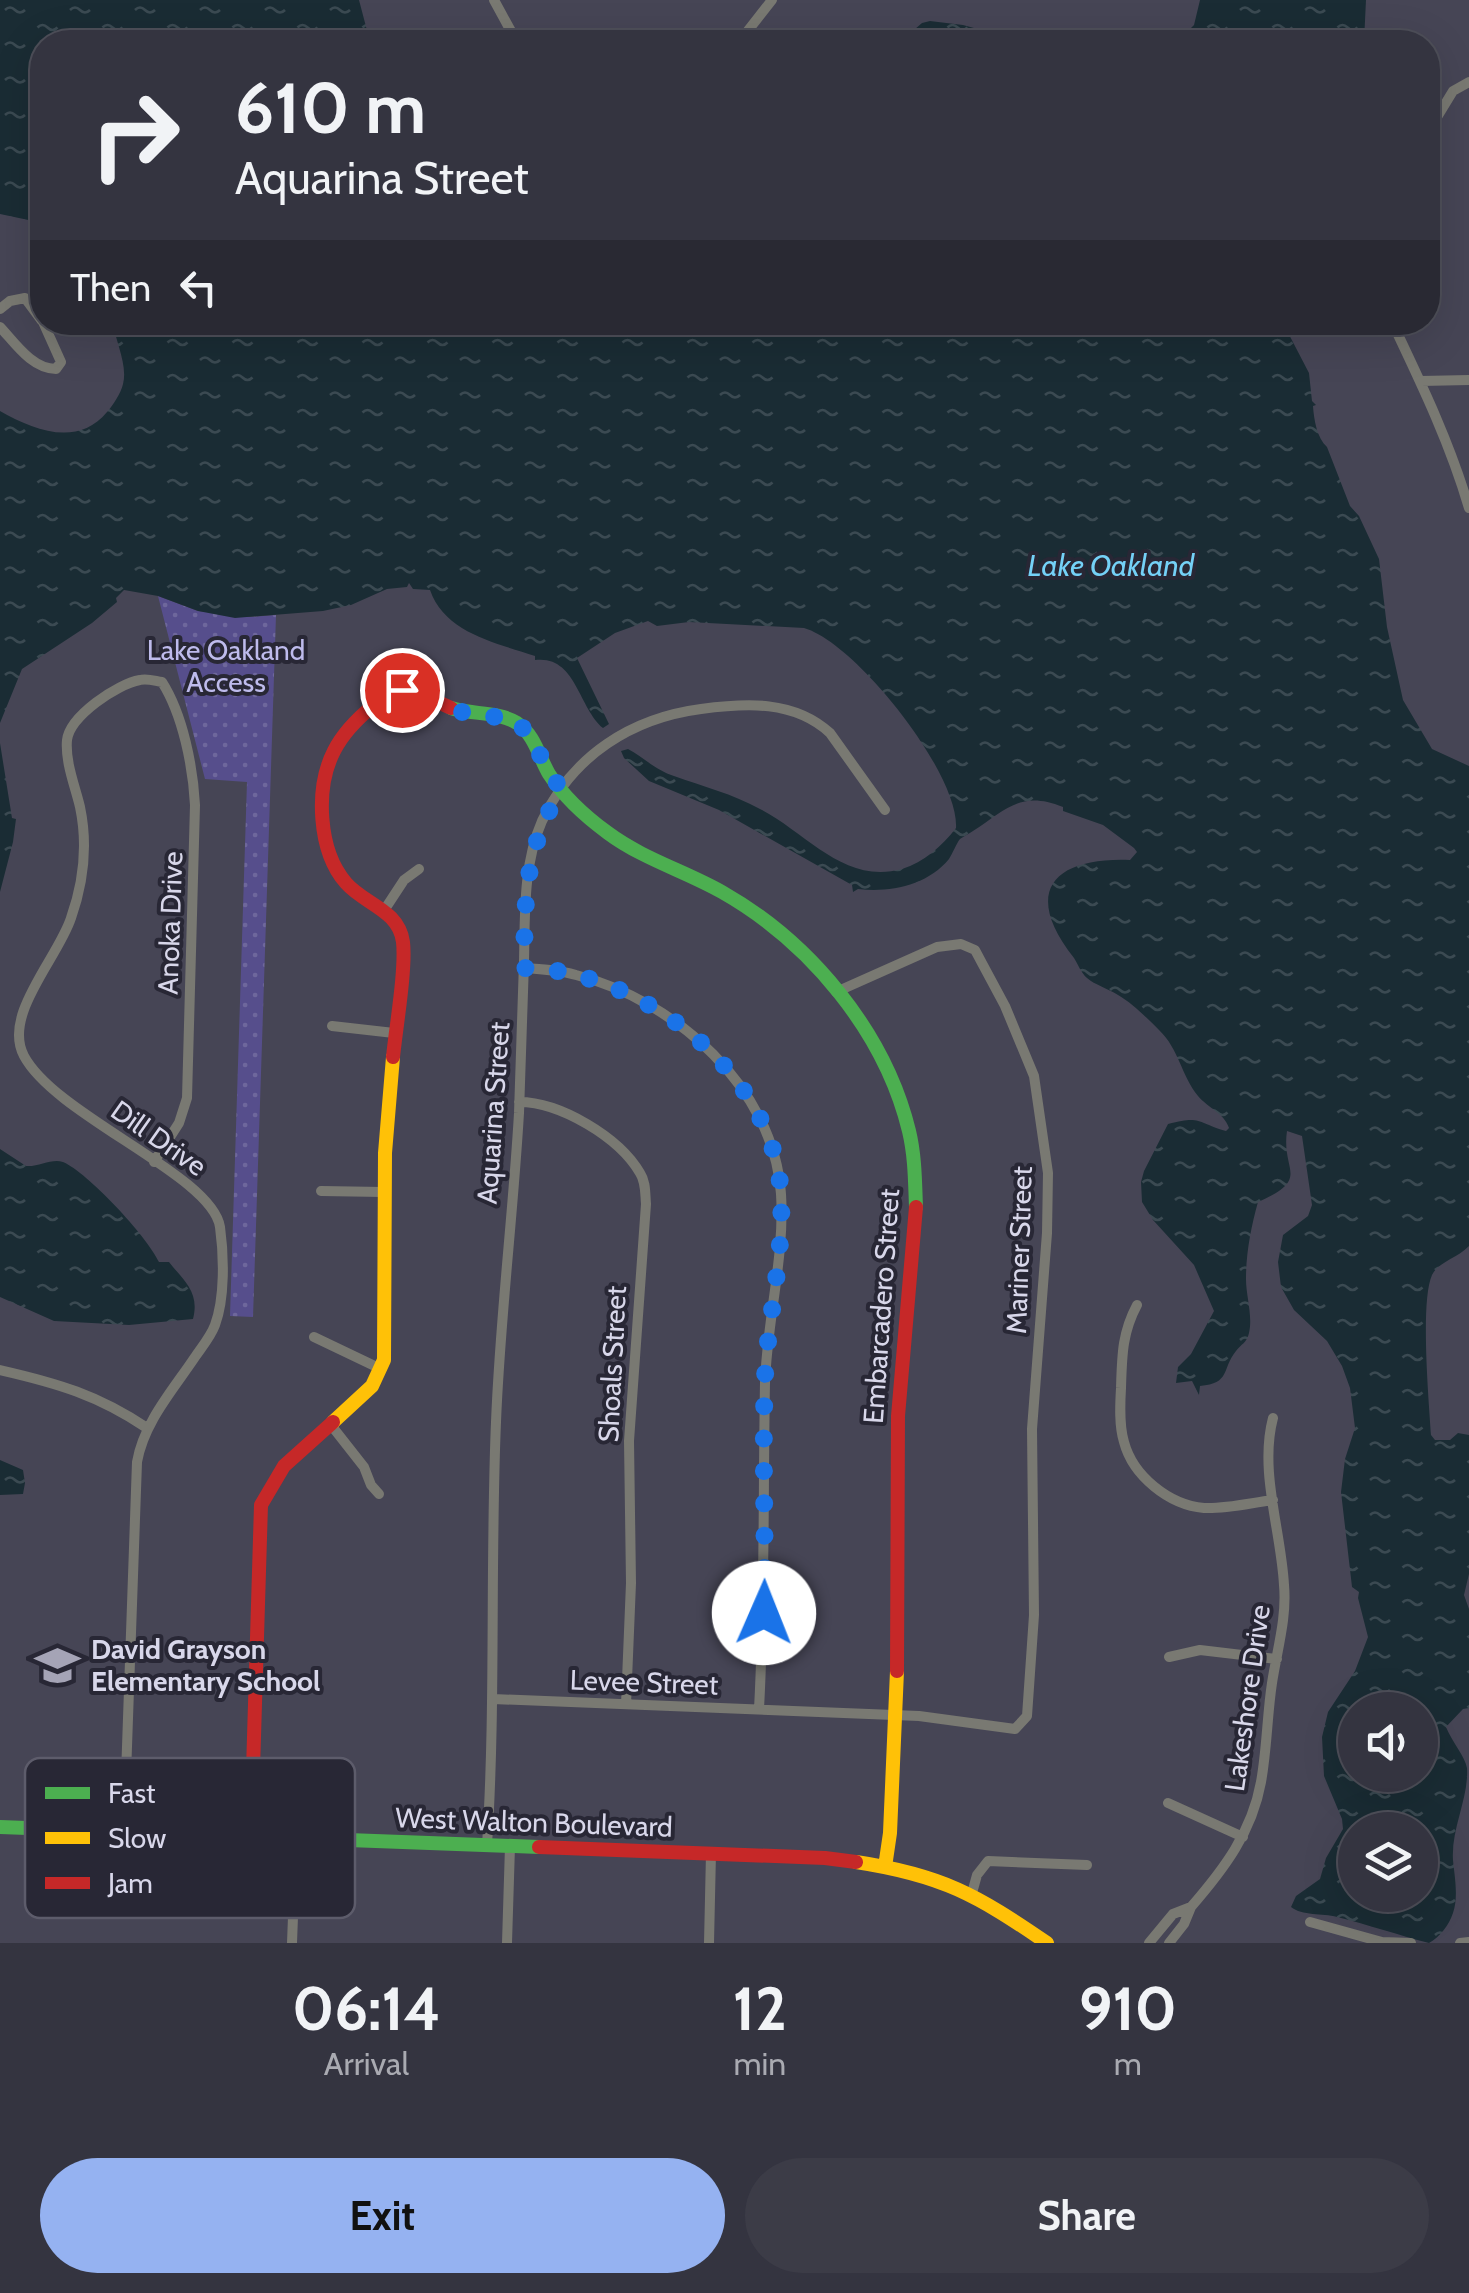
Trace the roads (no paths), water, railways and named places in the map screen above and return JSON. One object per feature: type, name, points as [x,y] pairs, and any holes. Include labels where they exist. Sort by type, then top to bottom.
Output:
[{"type":"street","points":[[494,0],[511,30]]},
{"type":"street","points":[[748,30],[772,0]]},
{"type":"street","points":[[1440,112],[1453,91],[1469,82]]},
{"type":"street","points":[[0,309],[10,301],[24,298],[30,306]]},
{"type":"street","points":[[0,326],[29,358],[46,369],[56,369],[61,362],[60,354],[50,335]]},
{"type":"street","points":[[1398,335],[1457,468],[1469,508]]},
{"type":"street","points":[[1421,381],[1469,380]]},
{"type":"street","name":"Dill Drive","points":[[126,1758],[140,1446],[147,1428],[216,1324],[220,1230],[214,1210],[182,1180],[43,1081],[25,1059],[19,1036],[26,1002],[66,933],[84,866],[82,824],[68,757],[70,728],[90,707],[128,684],[142,679],[162,682]]},
{"type":"street","name":"Anoka Drive","points":[[154,1162],[179,1123],[187,1098],[195,836],[193,776],[171,696],[162,682]]},
{"type":"street","name":"Embarcadero Street","points":[[385,909],[356,892],[336,872],[328,852],[324,782],[340,737],[381,698],[402,690],[424,694],[456,711],[516,720],[561,790],[615,839],[725,894],[802,954],[860,1022],[884,1062],[901,1101],[911,1141],[916,1190],[898,1412],[898,1622],[890,1833],[885,1867]]},
{"type":"street","name":"Aquarina Street","points":[[488,1845],[499,1338],[519,1102],[533,844],[543,818],[561,790],[603,746],[636,725],[669,713],[722,706],[772,705],[803,714],[830,733],[886,810]]},
{"type":"street","points":[[253,1758],[261,1506],[284,1466],[372,1386],[381,1369],[385,1336],[383,1192],[403,943],[396,923],[385,909],[404,880],[419,869]]},
{"type":"street","name":"Mariner Street","points":[[836,992],[936,947],[961,944],[974,950],[984,966],[1034,1076],[1048,1173],[1032,1430],[1034,1615],[1028,1716]]},
{"type":"street","points":[[524,968],[575,974],[600,982],[673,1022],[712,1054],[741,1085],[770,1136],[781,1197],[765,1374],[765,1583],[760,1709]]},
{"type":"street","points":[[332,1026],[394,1033]]},
{"type":"street","name":"Shoals Street","points":[[519,1102],[559,1109],[597,1130],[628,1158],[645,1184],[629,1441],[631,1584],[626,1704]]},
{"type":"street","points":[[321,1191],[383,1192]]},
{"type":"street","points":[[1137,1305],[1126,1326],[1121,1393],[1124,1442],[1130,1458],[1147,1480],[1186,1504],[1217,1507],[1273,1500]]},
{"type":"street","points":[[314,1337],[381,1369]]},
{"type":"street","points":[[0,1370],[71,1387],[108,1402],[147,1428]]},
{"type":"street","name":"Lakeshore Drive","points":[[1169,1943],[1243,1837],[1261,1782],[1284,1616],[1269,1450],[1274,1418]]},
{"type":"street","points":[[330,1425],[380,1494]]},
{"type":"street","points":[[1169,1657],[1200,1650],[1276,1659]]},
{"type":"street","name":"Levee Street","points":[[493,1699],[919,1716],[1015,1728],[1028,1716]]},
{"type":"street","points":[[1168,1803],[1243,1837]]},
{"type":"street","name":"West Walton Boulevard","points":[[0,1827],[25,1828]]},
{"type":"street","name":"West Walton Boulevard","points":[[355,1840],[825,1858],[940,1880],[972,1894],[1047,1943]]},
{"type":"street","points":[[507,1943],[510,1846]]},
{"type":"street","points":[[709,1943],[711,1853]]},
{"type":"street","points":[[972,1894],[977,1875],[988,1860],[1087,1864]]},
{"type":"street","name":"Lakeshore Drive","points":[[1149,1943],[1173,1914],[1192,1907]]},
{"type":"street","points":[[292,1943],[293,1918]]},
{"type":"street","points":[[1310,1922],[1382,1942],[1410,1943]]},
{"type":"street","points":[[1460,1943],[1469,1942]]},
{"type":"water","points":[[0,0],[359,0],[367,30],[30,30],[30,220],[0,214]]},
{"type":"water","points":[[1200,0],[1366,0],[1365,30],[1189,30]]},
{"type":"water","points":[[930,21],[981,30],[914,30]]},
{"type":"water","name":"Lake Oakland","points":[[116,335],[1289,335],[1309,373],[1318,434],[1379,559],[1387,627],[1403,700],[1432,749],[1469,766],[1469,1246],[1432,1275],[1426,1307],[1431,1435],[1435,1440],[1450,1440],[1458,1433],[1469,1435],[1469,1574],[1464,1595],[1469,1609],[1469,1708],[1463,1709],[1446,1727],[1466,1763],[1467,1779],[1453,1848],[1455,1906],[1437,1937],[1429,1943],[1291,1907],[1296,1896],[1320,1879],[1338,1838],[1338,1912],[1438,1912],[1438,1812],[1339,1812],[1324,1776],[1322,1737],[1328,1712],[1338,1697],[1338,1792],[1438,1792],[1438,1692],[1341,1692],[1355,1671],[1368,1637],[1359,1592],[1352,1587],[1341,1492],[1345,1459],[1355,1428],[1350,1388],[1327,1341],[1294,1310],[1281,1287],[1278,1262],[1283,1235],[1308,1216],[1312,1205],[1302,1136],[1287,1131],[1289,1180],[1275,1194],[1258,1202],[1246,1269],[1248,1336],[1221,1379],[1200,1386],[1199,1395],[1192,1381],[1176,1383],[1178,1367],[1191,1354],[1214,1311],[1194,1265],[1142,1202],[1141,1182],[1168,1124],[1194,1120],[1226,1131],[1229,1128],[1198,1096],[1159,1030],[1129,1002],[1085,976],[1058,934],[1048,897],[1065,872],[1082,865],[1130,860],[1137,852],[1134,848],[1103,825],[1063,811],[1063,807],[1025,801],[1005,809],[960,839],[949,859],[919,881],[853,892],[852,885],[719,810],[649,781],[621,751],[628,749],[668,774],[750,804],[827,854],[862,870],[902,869],[918,862],[956,828],[941,776],[901,713],[876,683],[826,639],[804,628],[689,622],[657,626],[648,621],[615,633],[577,658],[609,724],[603,728],[559,666],[474,634],[447,617],[430,590],[413,589],[409,583],[407,587],[387,589],[351,605],[323,611],[235,618],[124,590],[117,602],[92,623],[22,669],[0,723],[0,411],[42,429],[83,429],[96,423],[112,406],[124,377]]},
{"type":"water","points":[[0,743],[12,818],[16,819],[0,892]]},
{"type":"water","points":[[0,1149],[26,1166],[63,1162],[101,1191],[159,1262],[169,1262],[185,1281],[194,1301],[193,1319],[129,1325],[54,1321],[0,1297]]},
{"type":"water","points":[[0,1460],[23,1470],[23,1494],[0,1495]]},
{"type":"place","name":"David Grayson Elementary School","points":[[58,1665]]},
{"type":"park label","name":"Lake Oakland Access","points":[[226,666]]}]
